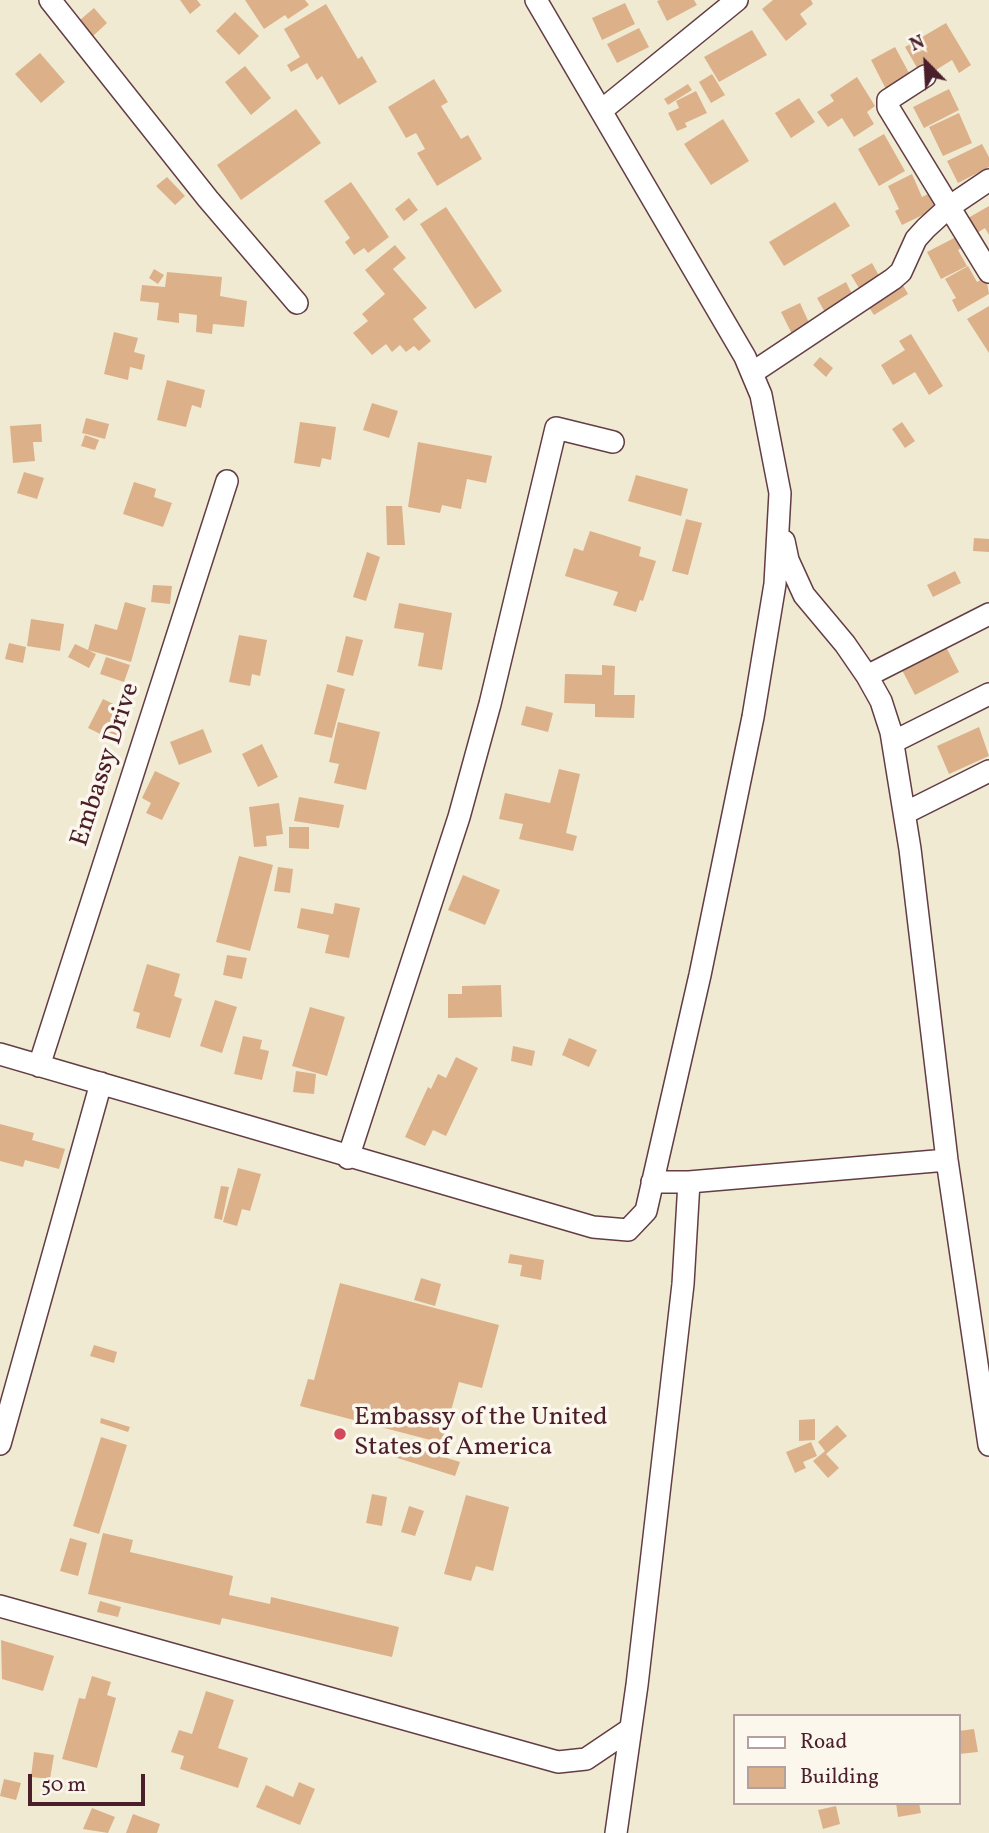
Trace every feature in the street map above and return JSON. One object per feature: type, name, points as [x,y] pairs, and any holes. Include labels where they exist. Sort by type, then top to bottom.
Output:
[{"type":"street","points":[[50,0],[208,199],[297,303]]},
{"type":"street","points":[[536,0],[727,325],[752,373],[761,395],[777,465],[780,521],[788,560],[799,587],[810,604],[867,676],[881,701],[893,743],[905,813],[947,1160],[989,1445]]},
{"type":"street","points":[[602,110],[737,0]]},
{"type":"street","points":[[925,76],[888,100],[887,104],[989,272]]},
{"type":"street","points":[[752,373],[893,279],[908,260],[916,239],[949,207],[989,180]]},
{"type":"street","points":[[348,1158],[459,817],[491,704],[556,428],[613,442]]},
{"type":"street","name":"Embassy Drive","points":[[39,1066],[227,481]]},
{"type":"street","points":[[0,1054],[348,1158],[615,1231],[628,1230],[638,1223],[646,1211],[725,858],[770,615],[780,521]]},
{"type":"street","points":[[770,615],[790,605],[810,604]]},
{"type":"street","points":[[867,676],[989,614]]},
{"type":"street","points":[[893,743],[989,694]]},
{"type":"street","points":[[905,813],[989,771]]},
{"type":"street","points":[[0,1444],[6,1400],[100,1083]]},
{"type":"street","points":[[652,1182],[689,1182],[947,1160]]},
{"type":"street","points":[[616,1833],[637,1685],[683,1284],[689,1182]]},
{"type":"street","points":[[0,1605],[507,1750],[558,1762],[586,1759],[629,1730]]},
{"type":"building","points":[[180,0],[197,0],[201,5],[190,14]]},
{"type":"building","points":[[245,0],[305,0],[309,5],[288,19],[285,15],[264,29]]},
{"type":"building","points":[[694,0],[697,5],[667,21],[657,1]]},
{"type":"building","points":[[773,0],[811,0],[813,4],[800,14],[807,24],[786,41],[762,9]]},
{"type":"building","points":[[625,3],[635,24],[602,40],[592,18]]},
{"type":"building","points":[[326,4],[358,59],[362,56],[377,82],[339,105],[322,76],[317,80],[307,63],[291,72],[287,65],[300,57],[284,29]]},
{"type":"building","points":[[94,8],[107,23],[93,36],[80,20]]},
{"type":"building","points":[[235,12],[259,36],[239,55],[216,31]]},
{"type":"building","points":[[946,23],[971,65],[959,73],[952,60],[923,78],[905,47]]},
{"type":"building","points":[[639,28],[649,47],[617,63],[607,44]]},
{"type":"building","points":[[752,30],[767,55],[719,82],[704,57]]},
{"type":"building","points":[[895,47],[915,84],[890,97],[871,60]]},
{"type":"building","points":[[40,53],[65,82],[41,103],[15,74]]},
{"type":"building","points":[[245,66],[271,98],[251,115],[225,82]]},
{"type":"building","points":[[712,74],[725,95],[711,103],[699,82]]},
{"type":"building","points":[[857,77],[875,106],[867,112],[874,124],[854,137],[842,118],[828,127],[817,112],[834,101],[830,95]]},
{"type":"building","points":[[434,79],[448,102],[441,106],[461,139],[468,135],[482,159],[437,186],[417,153],[425,149],[416,133],[406,138],[388,107]]},
{"type":"building","points":[[688,84],[692,90],[668,105],[664,99]]},
{"type":"building","points":[[949,89],[959,110],[924,128],[913,107]]},
{"type":"building","points":[[696,91],[707,113],[685,123],[687,127],[677,131],[668,113],[679,108],[676,101]]},
{"type":"building","points":[[799,98],[815,122],[791,138],[775,113]]},
{"type":"building","points":[[296,109],[321,143],[241,200],[217,165]]},
{"type":"building","points":[[959,113],[972,143],[943,156],[929,127]]},
{"type":"building","points":[[723,119],[749,161],[711,185],[684,144]]},
{"type":"building","points":[[884,134],[905,171],[879,186],[858,149]]},
{"type":"building","points":[[982,144],[989,157],[989,167],[958,183],[947,161]]},
{"type":"building","points":[[912,174],[922,197],[930,193],[937,208],[902,225],[895,211],[899,209],[888,186]]},
{"type":"building","points":[[167,177],[185,196],[175,205],[156,186]]},
{"type":"building","points":[[351,182],[389,237],[368,253],[364,248],[354,255],[345,242],[350,238],[324,201]]},
{"type":"building","points":[[409,198],[418,210],[404,221],[395,209]]},
{"type":"building","points":[[835,202],[850,226],[784,266],[769,242]]},
{"type":"building","points":[[989,206],[989,235],[985,228],[977,233],[968,218]]},
{"type":"building","points":[[446,207],[502,291],[475,309],[420,224]]},
{"type":"building","points":[[958,236],[963,247],[958,250],[967,266],[941,279],[927,252]]},
{"type":"building","points":[[395,245],[406,258],[393,269],[427,308],[413,319],[431,341],[419,351],[414,346],[406,352],[400,345],[392,352],[386,344],[372,355],[353,333],[368,321],[362,314],[385,294],[365,270]]},
{"type":"building","points":[[872,263],[882,281],[862,293],[851,275]]},
{"type":"building","points":[[968,266],[977,282],[986,277],[989,294],[958,312],[952,300],[956,298],[945,279]]},
{"type":"building","points":[[154,269],[164,275],[158,284],[149,278]]},
{"type":"building","points":[[167,272],[222,277],[220,296],[247,301],[244,327],[213,324],[212,334],[196,332],[197,315],[179,313],[179,323],[157,320],[159,303],[140,301],[142,285],[165,287]]},
{"type":"building","points":[[846,282],[855,300],[827,316],[817,298]]},
{"type":"building","points":[[901,282],[908,294],[874,315],[866,303]]},
{"type":"building","points":[[800,303],[810,325],[792,334],[781,312]]},
{"type":"building","points":[[989,306],[989,353],[967,319]]},
{"type":"building","points":[[114,332],[138,338],[134,352],[145,355],[142,370],[130,367],[128,380],[104,374]]},
{"type":"building","points":[[911,334],[943,386],[929,395],[915,372],[893,385],[881,365],[905,350],[899,341]]},
{"type":"building","points":[[820,357],[833,368],[826,377],[813,365]]},
{"type":"building","points":[[167,380],[205,390],[201,408],[192,405],[186,427],[157,420]]},
{"type":"building","points":[[372,403],[398,411],[389,438],[363,430]]},
{"type":"building","points":[[86,418],[109,424],[105,439],[82,433]]},
{"type":"building","points":[[300,422],[336,427],[331,460],[322,458],[320,467],[294,463]]},
{"type":"building","points":[[902,422],[915,441],[905,448],[892,429]]},
{"type":"building","points":[[41,424],[42,442],[33,442],[35,461],[13,463],[10,426]]},
{"type":"building","points":[[85,435],[99,440],[95,450],[81,446]]},
{"type":"building","points":[[418,442],[492,456],[486,483],[467,479],[461,509],[442,505],[440,513],[408,507]]},
{"type":"building","points":[[24,472],[44,478],[37,499],[17,493]]},
{"type":"building","points":[[636,475],[688,489],[681,516],[628,501]]},
{"type":"building","points":[[134,482],[156,489],[154,497],[172,503],[163,527],[123,514]]},
{"type":"building","points":[[386,506],[402,506],[405,545],[387,545]]},
{"type":"building","points":[[686,519],[702,523],[688,575],[672,571]]},
{"type":"building","points":[[590,531],[641,547],[639,556],[656,561],[643,601],[640,600],[636,612],[613,605],[618,592],[565,576],[574,548],[583,551]]},
{"type":"building","points":[[974,538],[989,539],[989,552],[973,551]]},
{"type":"building","points":[[367,552],[380,557],[366,601],[353,597]]},
{"type":"building","points":[[955,571],[961,583],[933,597],[927,585]]},
{"type":"building","points":[[153,585],[172,586],[170,604],[151,602]]},
{"type":"building","points":[[125,602],[146,608],[131,662],[88,650],[95,624],[117,630]]},
{"type":"building","points":[[399,603],[452,613],[442,670],[418,666],[424,633],[394,628]]},
{"type":"building","points":[[31,619],[64,624],[60,651],[27,646]]},
{"type":"building","points":[[239,635],[267,640],[260,676],[252,674],[250,686],[229,682]]},
{"type":"building","points":[[346,636],[363,640],[353,676],[337,672]]},
{"type":"building","points":[[9,643],[26,647],[23,663],[5,659]]},
{"type":"building","points":[[75,644],[96,654],[89,668],[68,657]]},
{"type":"building","points":[[946,647],[959,672],[915,695],[902,670]]},
{"type":"building","points":[[106,657],[130,665],[124,682],[100,674]]},
{"type":"building","points":[[602,665],[615,666],[614,695],[635,695],[634,718],[595,717],[595,704],[564,703],[565,674],[602,675]]},
{"type":"building","points":[[327,684],[345,689],[332,738],[314,734]]},
{"type":"building","points":[[103,699],[132,713],[117,742],[88,728]]},
{"type":"building","points":[[526,706],[553,713],[548,732],[521,725]]},
{"type":"building","points":[[338,722],[380,732],[366,790],[334,783],[339,764],[329,762]]},
{"type":"building","points":[[979,727],[989,756],[949,774],[937,746]]},
{"type":"building","points":[[203,729],[212,752],[179,765],[170,742]]},
{"type":"building","points":[[262,744],[278,777],[258,787],[242,754]]},
{"type":"building","points":[[559,769],[580,774],[566,833],[577,836],[573,851],[519,839],[523,824],[499,819],[505,793],[550,803]]},
{"type":"building","points":[[155,771],[180,783],[162,820],[146,813],[151,803],[142,798]]},
{"type":"building","points":[[299,797],[344,805],[339,828],[294,821]]},
{"type":"building","points":[[279,803],[283,834],[266,836],[267,846],[254,847],[249,807]]},
{"type":"building","points":[[289,827],[309,827],[309,849],[289,848]]},
{"type":"building","points":[[239,856],[273,865],[250,951],[216,942]]},
{"type":"building","points":[[278,867],[293,869],[290,893],[274,891]]},
{"type":"building","points":[[463,875],[500,890],[485,925],[448,910]]},
{"type":"building","points":[[335,903],[360,908],[349,958],[325,953],[329,935],[297,928],[301,908],[333,914]]},
{"type":"building","points":[[227,955],[247,958],[242,979],[223,975]]},
{"type":"building","points":[[147,964],[180,974],[174,996],[182,999],[170,1038],[136,1028],[140,1013],[133,1011]]},
{"type":"building","points":[[501,985],[502,1017],[448,1018],[448,994],[462,994],[462,986]]},
{"type":"building","points":[[215,1000],[237,1007],[222,1053],[200,1046]]},
{"type":"building","points":[[310,1007],[345,1017],[327,1076],[292,1066]]},
{"type":"building","points":[[243,1036],[262,1040],[260,1049],[269,1051],[262,1080],[234,1074]]},
{"type":"building","points":[[569,1038],[597,1050],[589,1067],[562,1055]]},
{"type":"building","points":[[513,1046],[535,1051],[532,1066],[511,1061]]},
{"type":"building","points":[[456,1057],[478,1068],[446,1136],[433,1130],[425,1146],[405,1137],[428,1087],[431,1089],[438,1074],[446,1078]]},
{"type":"building","points":[[296,1071],[316,1074],[314,1094],[293,1092]]},
{"type":"building","points":[[0,1124],[34,1133],[32,1140],[65,1149],[59,1169],[25,1160],[23,1167],[0,1161]]},
{"type":"building","points":[[238,1168],[261,1174],[250,1211],[242,1209],[237,1226],[223,1222]]},
{"type":"building","points":[[221,1186],[229,1187],[222,1220],[214,1218]]},
{"type":"building","points":[[510,1254],[544,1260],[541,1280],[520,1276],[522,1265],[508,1263]]},
{"type":"building","points":[[421,1278],[441,1284],[435,1306],[414,1300]]},
{"type":"building","points":[[340,1283],[499,1325],[482,1388],[459,1382],[442,1443],[300,1406],[308,1379],[314,1380]]},
{"type":"building","points":[[94,1345],[117,1352],[114,1363],[90,1356]]},
{"type":"building","points":[[101,1418],[130,1427],[128,1432],[100,1423]]},
{"type":"building","points":[[815,1419],[815,1440],[799,1441],[799,1420]]},
{"type":"building","points":[[837,1425],[847,1436],[826,1454],[839,1468],[828,1478],[813,1461],[825,1451],[818,1442]]},
{"type":"building","points":[[101,1437],[127,1445],[99,1534],[73,1526]]},
{"type":"building","points":[[395,1442],[460,1462],[455,1476],[391,1456]]},
{"type":"building","points":[[811,1442],[817,1456],[803,1462],[806,1468],[795,1473],[786,1452]]},
{"type":"building","points":[[372,1494],[387,1497],[382,1526],[366,1523]]},
{"type":"building","points":[[466,1495],[509,1507],[493,1571],[476,1566],[471,1581],[444,1574]]},
{"type":"building","points":[[409,1506],[424,1511],[415,1536],[401,1532]]},
{"type":"building","points":[[103,1533],[133,1540],[130,1552],[233,1576],[229,1595],[270,1604],[271,1597],[399,1627],[392,1657],[222,1618],[220,1625],[88,1594]]},
{"type":"building","points":[[70,1538],[87,1543],[78,1576],[60,1571]]},
{"type":"building","points":[[100,1601],[121,1607],[118,1617],[97,1612]]},
{"type":"building","points":[[1,1640],[54,1656],[43,1691],[2,1679]]},
{"type":"building","points":[[92,1676],[111,1682],[107,1695],[116,1698],[97,1768],[62,1759],[79,1698],[85,1699]]},
{"type":"building","points":[[206,1691],[234,1700],[218,1748],[248,1758],[238,1788],[180,1769],[184,1756],[171,1752],[179,1730],[192,1734]]},
{"type":"building","points":[[974,1729],[978,1752],[961,1754],[961,1731]]},
{"type":"building","points":[[34,1752],[54,1755],[50,1779],[31,1777]]},
{"type":"building","points":[[4,1779],[21,1783],[16,1800],[0,1796]]},
{"type":"building","points":[[299,1782],[315,1789],[300,1825],[256,1807],[266,1785],[293,1797]]},
{"type":"building","points":[[896,1805],[919,1805],[921,1813],[898,1817]]},
{"type":"building","points":[[836,1806],[840,1824],[823,1829],[818,1810]]},
{"type":"building","points":[[92,1808],[115,1817],[108,1833],[83,1829]]},
{"type":"building","points":[[133,1814],[160,1824],[157,1833],[126,1833]]},
{"type":"place","name":"Embassy of the United States of America","points":[[340,1434]]}]
